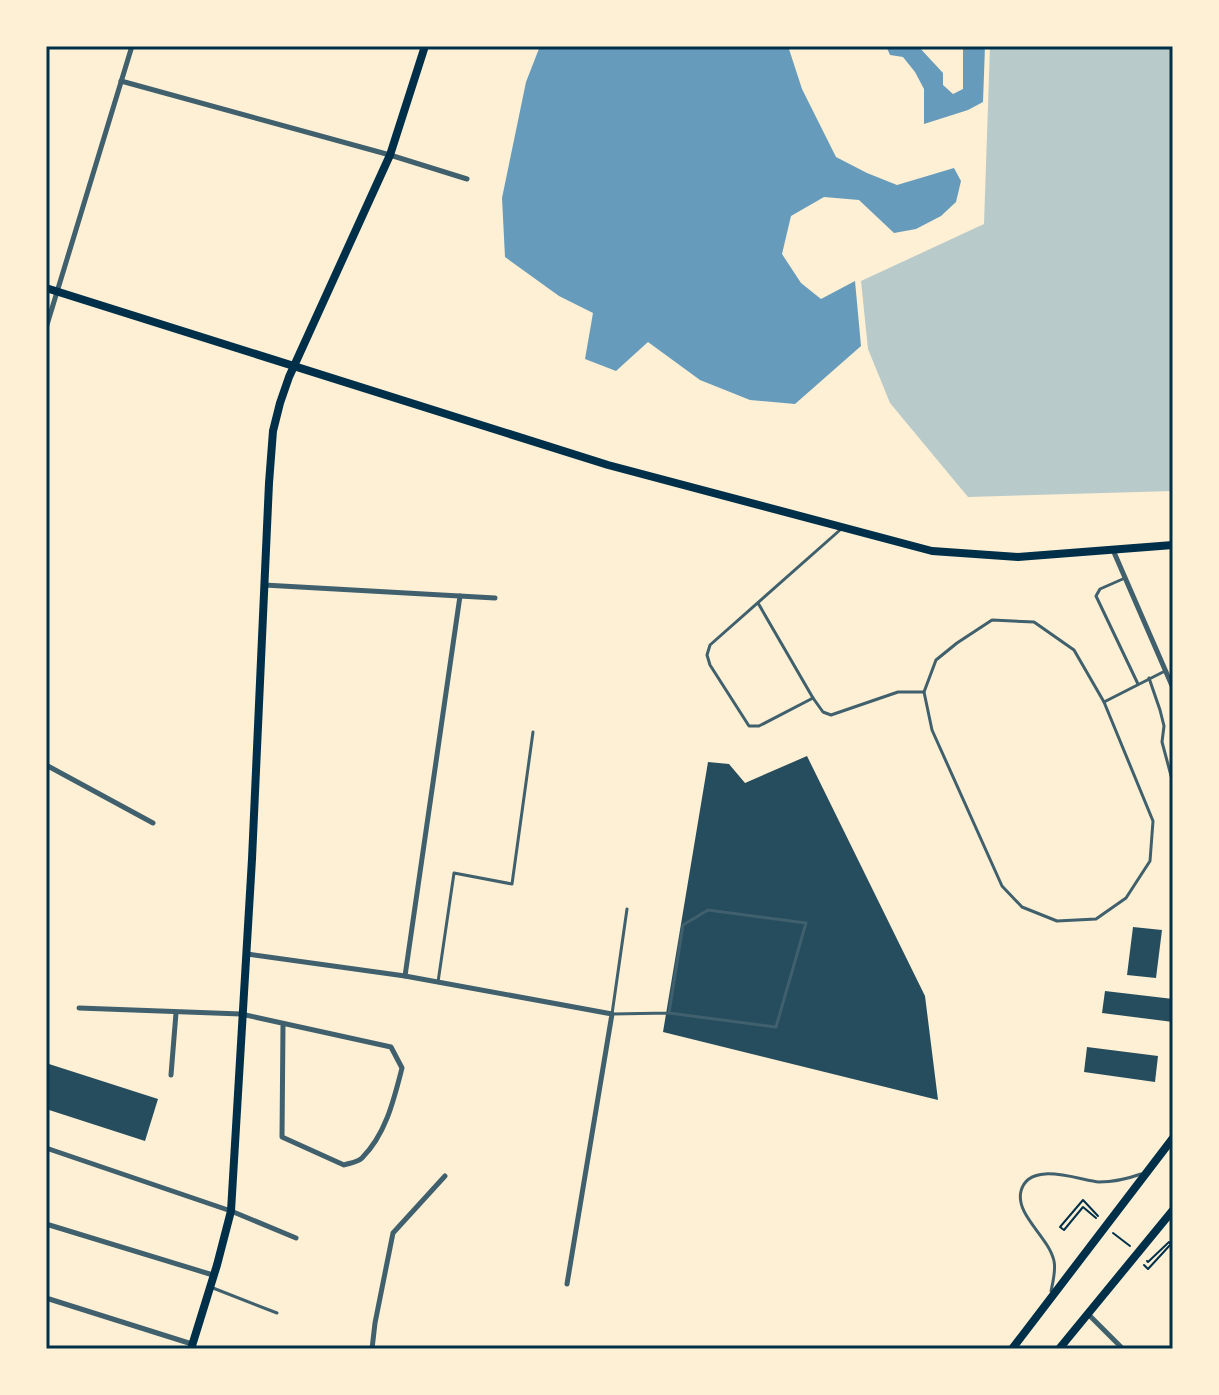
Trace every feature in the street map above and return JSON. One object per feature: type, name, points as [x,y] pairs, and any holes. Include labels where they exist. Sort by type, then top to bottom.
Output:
[{"type":"main road","points":[[192,1346],[231,1211],[273,431],[295,365],[390,155],[425,46]]},
{"type":"main road","points":[[46,288],[608,465],[932,551],[1018,557],[1173,545]]},
{"type":"main road","points":[[1012,1349],[1173,1138]]},
{"type":"main road","points":[[1059,1349],[1173,1210]]},
{"type":"street","points":[[46,328],[132,46]]},
{"type":"street","points":[[121,81],[467,179]]},
{"type":"street","points":[[1113,550],[1173,688]]},
{"type":"street","points":[[263,585],[495,598]]},
{"type":"street","points":[[405,976],[460,596]]},
{"type":"street","points":[[46,765],[153,823]]},
{"type":"street","points":[[246,953],[405,976],[612,1014],[567,1284]]},
{"type":"street","points":[[79,1008],[241,1014],[391,1047],[402,1068],[393,1104],[379,1133],[360,1160],[344,1165],[282,1137],[283,1024]]},
{"type":"street","points":[[171,1075],[176,1013]]},
{"type":"street","points":[[46,1148],[231,1211],[296,1238]]},
{"type":"street","points":[[372,1349],[393,1233],[445,1176]]},
{"type":"street","points":[[46,1224],[213,1275]]},
{"type":"street","points":[[46,1298],[192,1346]]},
{"type":"street","points":[[1088,1314],[1123,1349]]},
{"type":"lane","points":[[813,698],[759,726],[749,726],[710,665],[707,655],[710,645],[843,527]]},
{"type":"lane","points":[[1125,578],[1100,589],[1096,596],[1138,684]]},
{"type":"lane","points":[[758,603],[823,712],[831,715],[898,692],[924,692]]},
{"type":"lane","points":[[992,620],[1034,622],[1074,650],[1104,702],[1153,821],[1150,861],[1126,898],[1096,919],[1057,921],[1022,907],[1002,886],[932,730],[924,692],[936,660],[992,620]]},
{"type":"lane","points":[[1104,702],[1165,670]]},
{"type":"lane","points":[[1149,678],[1164,726],[1162,742],[1173,783]]},
{"type":"lane","points":[[438,982],[454,873],[512,884],[533,732]]},
{"type":"lane","points":[[627,909],[612,1014],[669,1013],[776,1027],[806,923],[708,910],[683,925],[669,1013]]},
{"type":"lane","points":[[1050,1299],[1055,1263],[1049,1248],[1020,1206],[1021,1188],[1031,1177],[1050,1174],[1096,1182],[1117,1182],[1148,1172]]},
{"type":"lane","points":[[210,1286],[277,1313]]},
{"type":"path","points":[[1108,1225],[1083,1200],[1060,1227],[1064,1230],[1083,1207],[1137,1253]]},
{"type":"path","points":[[1148,1262],[1169,1242],[1171,1244],[1148,1269]]},
{"type":"shaded area","points":[[990,46],[1173,46],[1173,491],[968,497],[890,403],[868,349],[861,281],[984,224]]},
{"type":"water","points":[[540,46],[788,46],[802,89],[836,157],[897,185],[954,168],[961,181],[956,202],[941,216],[916,229],[894,233],[859,200],[824,197],[791,216],[782,254],[801,283],[821,299],[855,281],[861,346],[795,404],[750,400],[700,380],[648,342],[616,371],[585,359],[593,313],[559,296],[505,257],[502,198],[526,82]]},
{"type":"water","points":[[886,46],[918,46],[943,73],[943,85],[953,94],[963,89],[963,46],[985,46],[983,102],[924,124],[924,89],[903,57],[890,55]]},
{"type":"building","points":[[807,756],[925,996],[938,1100],[663,1032],[708,762],[729,764],[745,783]]},
{"type":"building","points":[[1133,927],[1162,930],[1156,978],[1127,975]]},
{"type":"building","points":[[1105,991],[1173,999],[1173,1022],[1102,1013]]},
{"type":"building","points":[[1087,1047],[1158,1056],[1155,1082],[1084,1072]]},
{"type":"building","points":[[49,1064],[158,1099],[145,1141],[46,1109]]}]
